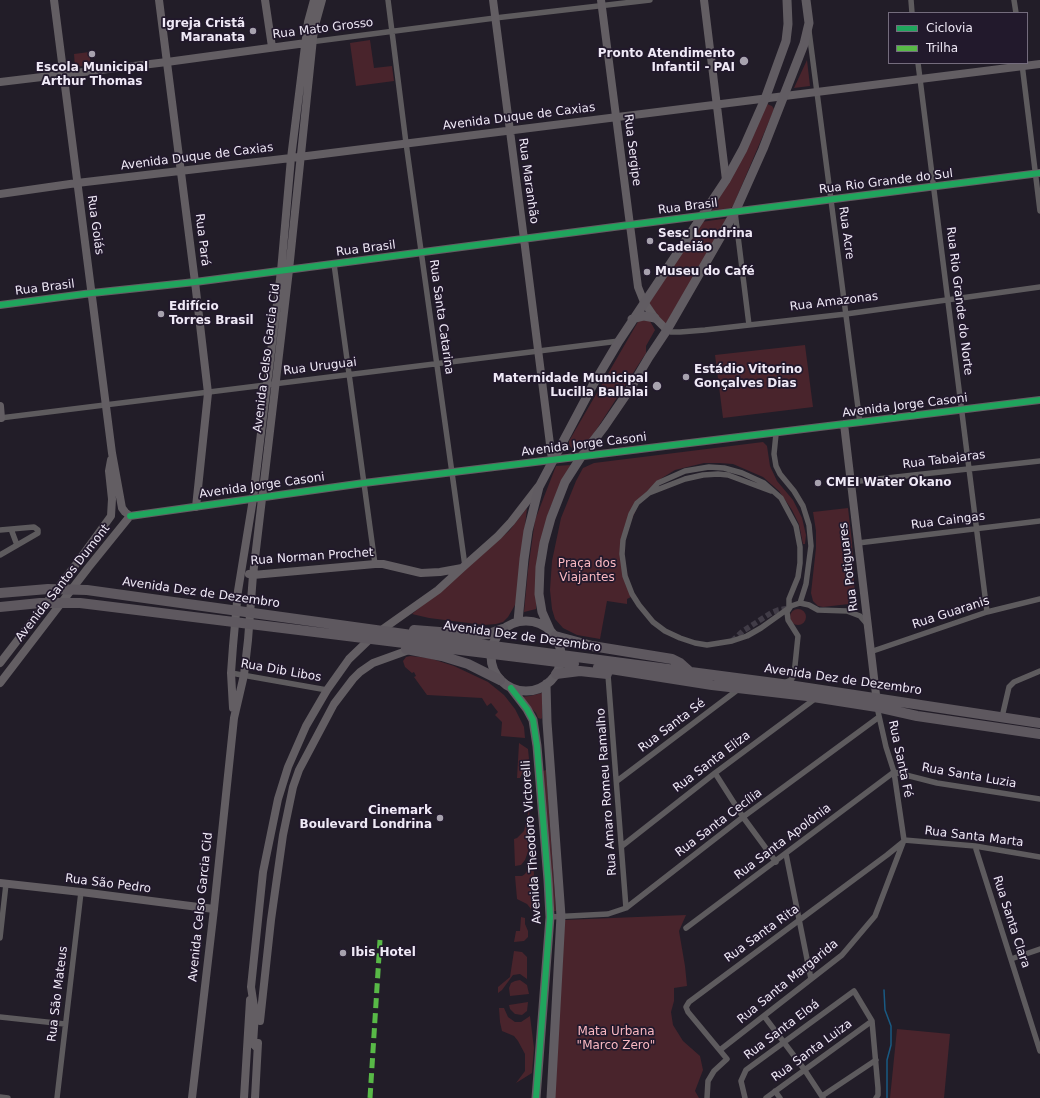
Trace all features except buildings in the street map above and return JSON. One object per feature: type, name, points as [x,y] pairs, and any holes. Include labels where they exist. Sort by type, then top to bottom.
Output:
[{"type":"highway","name":"Avenida Dez de Dezembro","points":[[0,593],[48,589],[87,590],[454,645],[688,676],[782,684],[878,708],[1002,717],[1040,723]]},
{"type":"highway","name":"Avenida Dez de Dezembro","points":[[0,607],[40,603],[80,603],[384,635]]},
{"type":"highway","points":[[384,635],[398,629],[428,630],[478,635],[488,634],[503,629]]},
{"type":"highway","points":[[553,633],[592,646],[672,659],[680,663],[688,676],[666,682],[580,671],[556,674]]},
{"type":"highway","points":[[384,635],[409,650],[442,656],[468,664],[500,680]]},
{"type":"highway","name":"Avenida Dez de Dezembro","points":[[688,676],[740,688],[817,698],[917,716],[1040,734]]},
{"type":"main road","points":[[518,621],[528,531],[539,487],[594,383],[632,319],[726,180],[743,149],[765,99],[786,41],[788,24],[787,0]]},
{"type":"main road","points":[[553,633],[543,625],[527,620],[510,624],[503,629],[498,635],[491,650],[492,666],[500,680],[511,688],[518,690],[533,690],[546,684],[556,674],[561,659],[560,647],[553,633],[542,612],[539,594],[540,567],[544,543],[552,518],[566,482],[581,456],[604,427],[667,330],[736,212],[763,149],[804,44],[809,23],[806,0]]},
{"type":"main road","points":[[632,319],[644,316],[655,318]]},
{"type":"main road","name":"Avenida Theodoro Victorelli","points":[[546,684],[547,722],[561,916],[551,1098]]},
{"type":"main road","name":"Avenida Theodoro Victorelli","points":[[511,688],[527,709],[533,720],[548,880],[550,917],[536,1098]]},
{"type":"street","name":"Rua Goiás","points":[[54,0],[112,453],[122,508],[130,516]]},
{"type":"street","name":"Rua Pará","points":[[159,0],[208,392],[196,507]]},
{"type":"street","points":[[265,0],[272,47]]},
{"type":"street","name":"Avenida Celso Garcia Cid","points":[[234,718],[231,673],[238,591],[253,499],[272,334],[281,271],[293,191],[300,157],[310,15],[314,0]]},
{"type":"street","name":"Avenida Celso Garcia Cid","points":[[293,191],[291,158],[309,42],[322,0]]},
{"type":"street","name":"Rua Santa Catarina","points":[[388,0],[464,567]]},
{"type":"street","name":"Rua Maranhão","points":[[493,0],[552,460]]},
{"type":"street","name":"Rua Mato Grosso","points":[[0,82],[167,62],[602,3],[650,0]]},
{"type":"street","points":[[704,0],[726,180]]},
{"type":"street","points":[[911,0],[912,12]]},
{"type":"street","points":[[1014,0],[1016,12]]},
{"type":"street","name":"Rua Sergipe","points":[[602,3],[629,225],[638,287],[644,302]]},
{"type":"street","name":"Rua Acre","points":[[809,23],[816,92],[860,423]]},
{"type":"street","name":"Rua Rio Grande do Norte","points":[[918,64],[987,612]]},
{"type":"street","name":"Avenida Duque de Caxias","points":[[0,194],[77,183],[300,157],[718,105],[1022,65],[1040,64]]},
{"type":"street","points":[[1022,65],[1038,174],[1040,211]]},
{"type":"street","name":"Rua Rio Grande do Sul","points":[[736,212],[1038,174]]},
{"type":"street","points":[[736,212],[748,325]]},
{"type":"street","name":"Rua Brasil","points":[[0,305],[195,282],[736,212]]},
{"type":"street","name":"Avenida Celso Garcia Cid","points":[[192,1098],[234,718],[244,675],[253,575],[282,335],[289,270],[289,224]]},
{"type":"street","points":[[334,264],[376,564]]},
{"type":"street","name":"Rua Amazonas","points":[[667,330],[671,332],[687,332],[846,314],[1040,287]]},
{"type":"street","points":[[644,302],[655,318],[667,330]]},
{"type":"street","points":[[272,334],[282,335]]},
{"type":"street","name":"Rua Uruguai","points":[[1,418],[619,341]]},
{"type":"street","name":"Avenida Jorge Casoni","points":[[130,516],[364,483],[776,434],[844,424],[962,411],[1040,400]]},
{"type":"street","points":[[0,406],[1,418]]},
{"type":"street","points":[[264,413],[272,414]]},
{"type":"street","name":"Rua Potiguares","points":[[844,424],[870,652],[878,708]]},
{"type":"street","points":[[261,433],[270,437]]},
{"type":"street","points":[[776,434],[774,454],[776,466],[780,474],[794,491],[809,525],[811,546],[806,584],[800,603]]},
{"type":"street","name":"Rua Goiás","points":[[111,516],[112,499],[109,471],[112,453]]},
{"type":"street","name":"Rua Tabajaras","points":[[851,482],[1040,460]]},
{"type":"street","points":[[782,684],[791,680],[794,675],[798,636],[787,616],[789,608],[789,598],[799,570],[801,555],[796,526],[781,498],[771,491],[733,477],[712,474],[685,479],[649,493],[637,503],[631,514],[623,540],[622,554],[625,576],[632,594],[639,606],[659,626],[680,638],[694,643],[707,645],[732,642],[753,633],[789,608],[794,604],[800,603],[809,605],[818,610],[851,612],[860,616],[867,624]]},
{"type":"street","points":[[244,1098],[251,987],[263,872],[278,799],[288,767],[306,726],[327,690],[349,659],[373,636],[438,590],[464,567],[503,531],[539,487]]},
{"type":"street","name":"Avenida Santos Dumont","points":[[0,663],[74,567],[111,516]]},
{"type":"street","name":"Avenida Santos Dumont","points":[[0,683],[88,568],[130,516]]},
{"type":"street","name":"Rua Caingas","points":[[858,544],[1040,521]]},
{"type":"street","points":[[0,530],[34,527],[38,530],[38,534],[0,555]]},
{"type":"street","points":[[11,529],[17,545]]},
{"type":"street","name":"Rua Norman Prochet","points":[[241,573],[253,575],[376,564],[383,564],[421,573],[440,572],[464,567]]},
{"type":"street","name":"Rua Guaranis","points":[[870,652],[987,612],[1040,599]]},
{"type":"street","points":[[233,642],[236,651],[242,653],[247,650]]},
{"type":"street","points":[[255,1098],[257,1048],[271,920],[283,835],[293,787],[299,770],[331,709],[353,679],[373,663],[409,650]]},
{"type":"street","points":[[1002,717],[1009,687],[1014,682],[1040,671]]},
{"type":"street","name":"Rua Dib Libos","points":[[231,673],[327,690]]},
{"type":"street","name":"Rua Amaro Romeu Ramalho","points":[[608,674],[626,908]]},
{"type":"street","name":"Rua Santa Sé","points":[[617,781],[740,688]]},
{"type":"street","name":"Rua Santa Eliza","points":[[622,846],[715,773],[817,698]]},
{"type":"street","name":"Rua Santa Fé","points":[[878,708],[886,747],[894,772],[904,840]]},
{"type":"street","name":"Rua Santa Cecília","points":[[550,917],[608,914],[626,908],[743,817],[878,708]]},
{"type":"street","name":"Rua Santa Luzia","points":[[894,772],[936,783],[1040,799]]},
{"type":"street","name":"Rua Santa Apolônia","points":[[686,928],[776,862],[894,772]]},
{"type":"street","points":[[715,773],[743,817],[776,862]]},
{"type":"street","name":"Rua Santa Marta","points":[[904,840],[975,846],[1040,857]]},
{"type":"street","name":"Rua Santa Rita","points":[[707,1098],[708,1081],[714,1072],[727,1059],[688,1012],[686,1007],[689,1002],[887,855],[904,840]]},
{"type":"street","name":"Rua Santa Margarida","points":[[720,1050],[842,955],[875,916],[904,840]]},
{"type":"street","name":"Rua Santa Clara","points":[[975,846],[1040,1051]]},
{"type":"street","points":[[786,854],[811,979]]},
{"type":"street","points":[[0,938],[3,884]]},
{"type":"street","name":"Rua São Pedro","points":[[3,884],[81,892],[214,909]]},
{"type":"street","name":"Rua São Mateus","points":[[57,1098],[81,892]]},
{"type":"street","points":[[1011,959],[1040,949]]},
{"type":"street","points":[[251,987],[255,1013],[253,1044],[257,1048]]},
{"type":"street","name":"Rua Santa Eloá","points":[[745,1098],[741,1081],[746,1070],[854,991],[872,1021]]},
{"type":"street","points":[[764,1016],[823,1097],[876,1060]]},
{"type":"street","points":[[0,1017],[65,1024]]},
{"type":"street","points":[[872,1021],[878,1088],[878,1095],[876,1098]]},
{"type":"street","name":"Rua Santa Luiza","points":[[766,1098],[872,1021]]},
{"type":"street","points":[[775,1091],[780,1098]]},
{"type":"street","points":[[0,1097],[8,1098]]},
{"type":"green space","points":[[370,40],[374,68],[392,66],[394,81],[356,86],[350,43]]},
{"type":"green space","points":[[89,52],[91,65],[75,67],[74,54]]},
{"type":"green space","points":[[807,60],[810,86],[794,88]]},
{"type":"green space","points":[[767,104],[772,106],[774,109],[773,112],[733,206],[731,208],[713,210],[711,208]]},
{"type":"green space","points":[[729,218],[665,325],[649,303],[701,222]]},
{"type":"green space","points":[[639,320],[650,321],[655,330],[646,346],[646,353],[587,444],[574,450],[569,445],[569,441]]},
{"type":"green space","points":[[805,345],[813,407],[723,418],[715,355]]},
{"type":"green space","name":"Praça dos Viajantes","points":[[763,442],[767,446],[770,466],[777,481],[793,500],[802,518],[806,535],[805,544],[803,544],[799,524],[792,510],[779,491],[763,477],[733,464],[704,463],[675,470],[662,478],[642,496],[622,542],[631,597],[627,599],[627,604],[607,601],[600,639],[577,635],[563,628],[555,619],[552,609],[550,590],[552,561],[561,518],[583,468],[594,463]]},
{"type":"green space","points":[[571,465],[550,508],[537,557],[536,609],[524,612],[535,520],[556,466]]},
{"type":"green space","points":[[527,508],[517,597],[515,605],[508,617],[503,622],[484,625],[429,618],[412,614],[509,531]]},
{"type":"green space","points":[[848,508],[852,542],[855,598],[849,604],[823,607],[818,606],[813,601],[811,593],[816,548],[816,531],[813,512]]},
{"type":"green space","points":[[795,609],[801,609],[806,614],[804,623],[801,625],[795,625],[790,620],[790,614]]},
{"type":"green space","points":[[406,657],[429,658],[454,666],[488,682],[504,695],[515,709],[524,727],[525,738],[501,736],[502,722],[495,715],[498,712],[491,703],[487,706],[482,698],[427,695],[414,677],[416,676],[414,672],[412,673],[405,667],[403,661]]},
{"type":"green space","points":[[542,693],[541,719],[538,718],[536,713],[520,697]]},
{"type":"green space","points":[[519,743],[528,749],[529,759],[520,778],[517,778]]},
{"type":"green space","points":[[546,770],[556,911],[554,911],[543,771]]},
{"type":"green space","points":[[529,809],[532,840],[525,860],[521,865],[515,866],[514,839],[524,831]]},
{"type":"green space","points":[[533,861],[535,889],[531,909],[527,904],[517,899],[515,876],[522,876],[525,874]]},
{"type":"green space","name":"Mata Urbana \"Marco Zero\"","points":[[686,915],[679,931],[687,986],[674,988],[674,1001],[671,1012],[673,1025],[683,1041],[700,1056],[703,1070],[695,1091],[699,1098],[554,1098],[564,920]]},
{"type":"green space","points":[[521,917],[525,918],[528,937],[524,941],[514,942],[516,931],[520,931]]},
{"type":"green space","points":[[514,951],[522,952],[527,957],[527,979],[520,974],[513,975],[498,993],[498,987],[510,977]]},
{"type":"green space","points":[[520,980],[527,985],[529,994],[510,996],[509,988],[511,983]]},
{"type":"green space","points":[[528,1002],[527,1011],[522,1015],[515,1014],[510,1009],[509,1005]]},
{"type":"green space","points":[[499,1008],[504,1008],[508,1017],[515,1022],[521,1022],[530,1016],[534,1048],[532,1073],[516,1083],[525,1071],[525,1054],[514,1036],[502,1031]]},
{"type":"green space","points":[[897,1029],[950,1034],[944,1098],[890,1098]]},
{"type":"waterway","points":[[884,990],[885,1010],[891,1026],[891,1045],[887,1060],[887,1098]]},
{"type":"tunnel","points":[[732,641],[743,631],[771,613],[789,608]]},
{"type":"marked path","points":[[370,1098],[380,940]]},
{"type":"cycle path","points":[[0,305],[195,282],[1040,173]]},
{"type":"cycle path","points":[[130,516],[364,483],[1040,400]]},
{"type":"cycle path","points":[[511,688],[527,709],[533,720],[537,746],[548,880],[550,917],[536,1098]]},
{"type":"place","name":"Igreja Cristã Maranata","points":[[253,31]]},
{"type":"place","name":"Escola Municipal Arthur Thomas","points":[[92,54]]},
{"type":"place","name":"Pronto Atendimento Infantil - PAI","points":[[744,61]]},
{"type":"place","name":"Sesc Londrina Cadeião","points":[[650,241]]},
{"type":"place","name":"Museu do Café","points":[[647,272]]},
{"type":"place","name":"Edifício Torres Brasil","points":[[161,314]]},
{"type":"place","name":"Estádio Vitorino Gonçalves Dias","points":[[686,377]]},
{"type":"place","name":"Maternidade Municipal Lucilla Ballalai","points":[[657,386]]},
{"type":"place","name":"CMEI Water Okano","points":[[818,483]]},
{"type":"place","name":"Cinemark Boulevard Londrina","points":[[440,818]]},
{"type":"place","name":"Ibis Hotel","points":[[343,953]]}]
